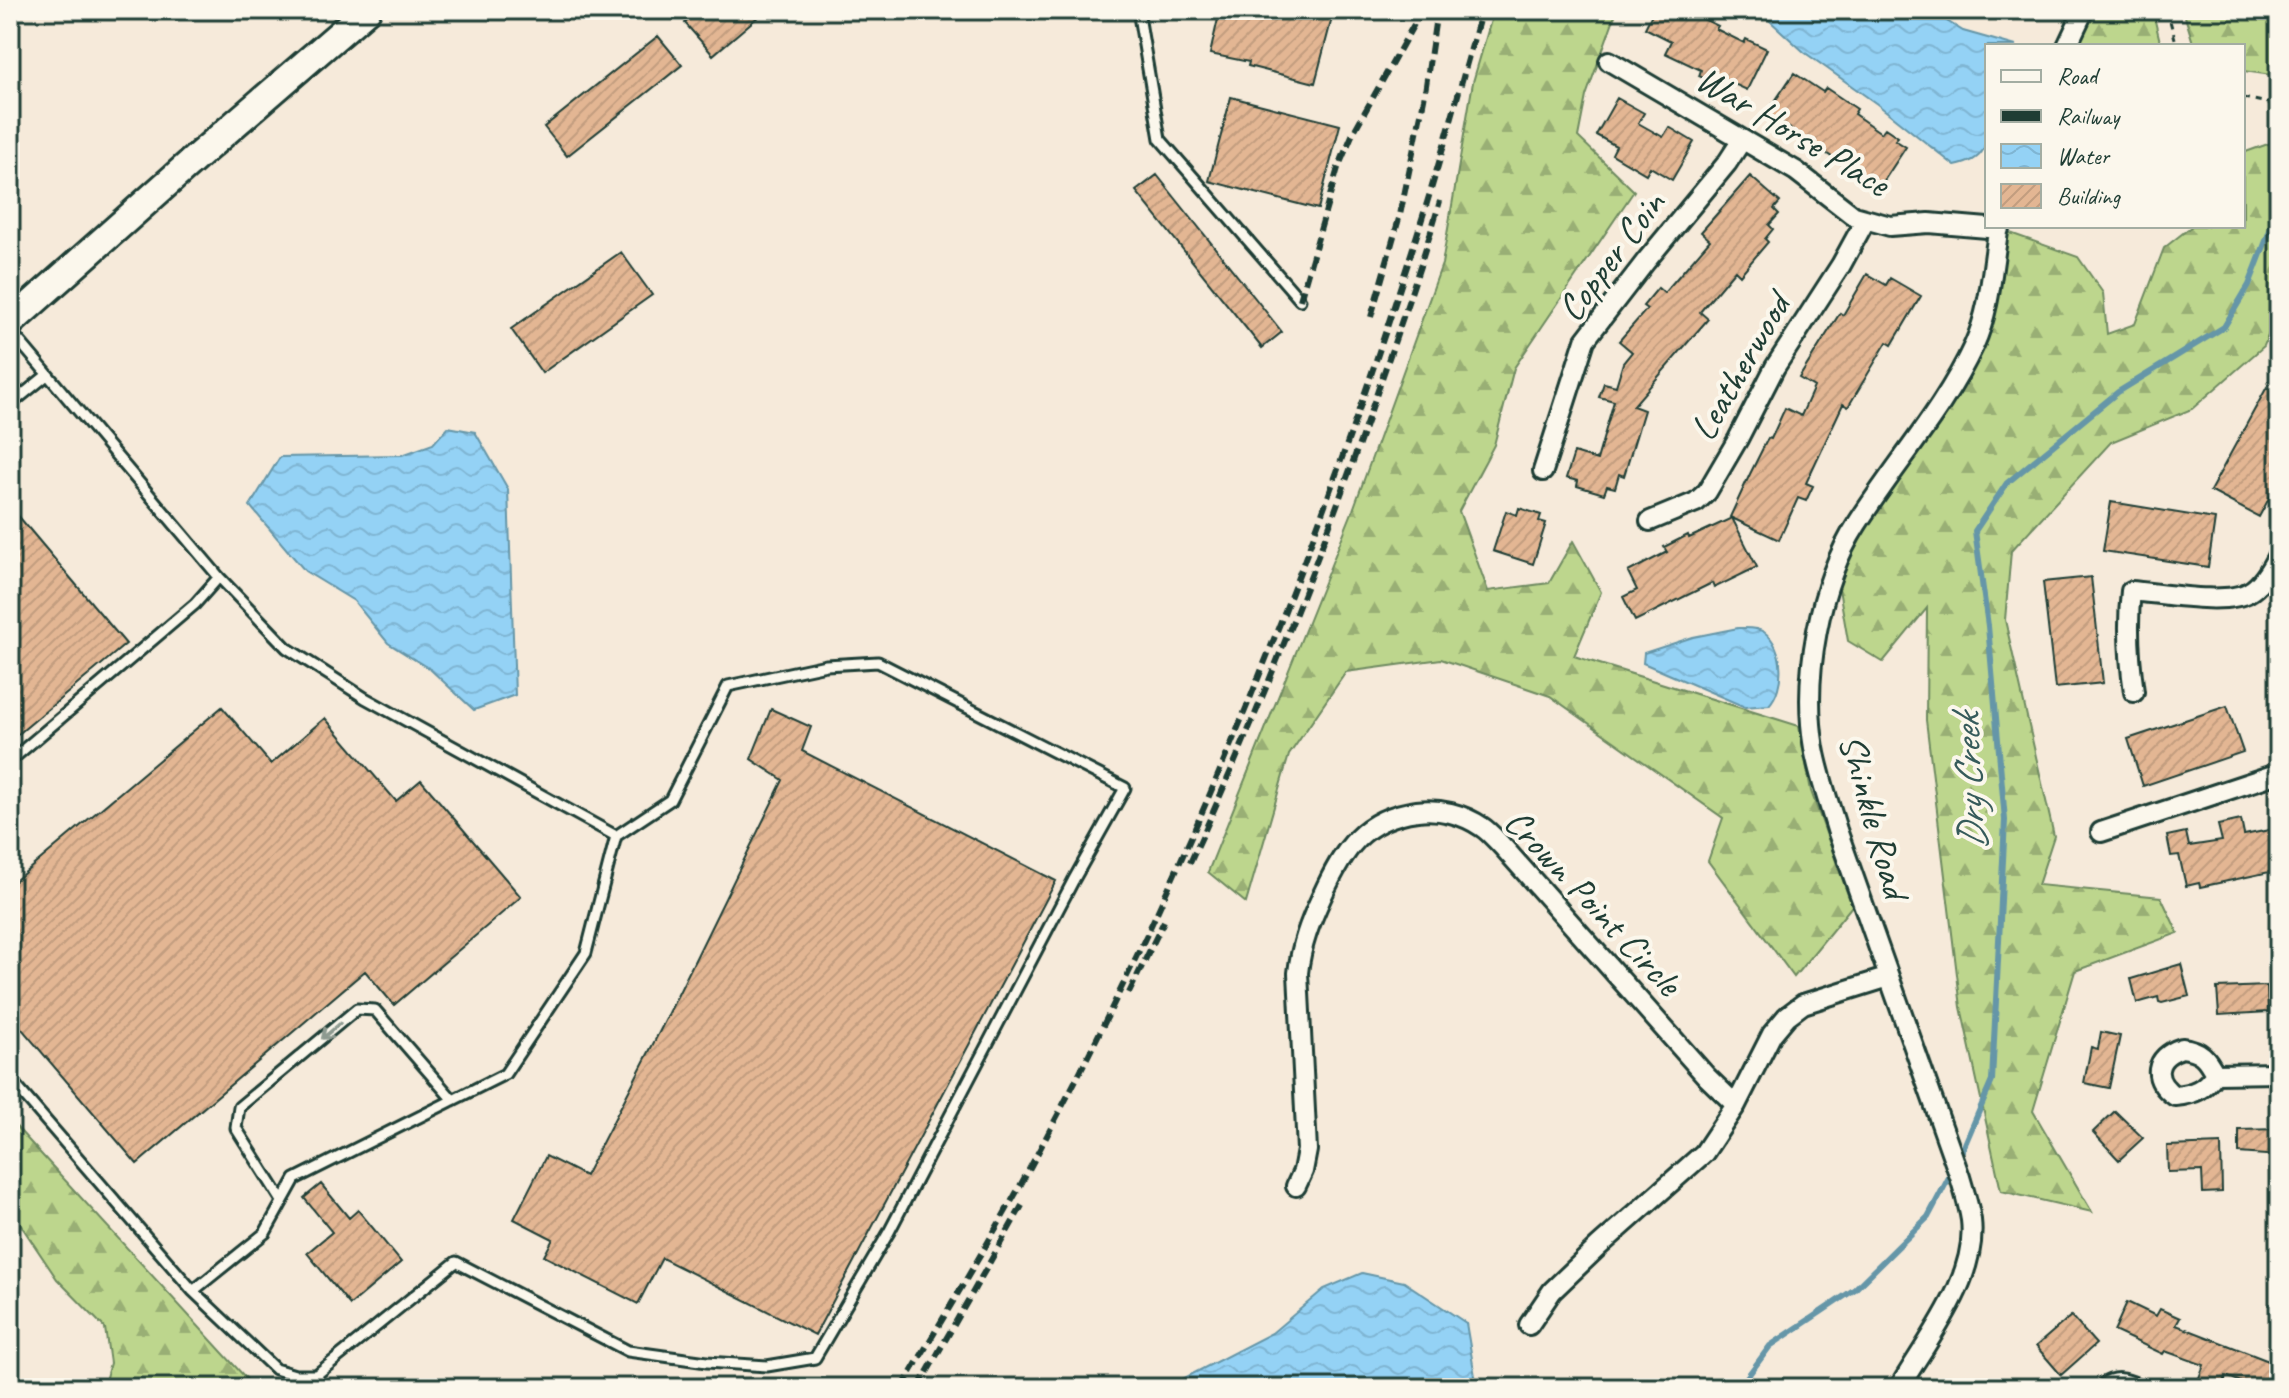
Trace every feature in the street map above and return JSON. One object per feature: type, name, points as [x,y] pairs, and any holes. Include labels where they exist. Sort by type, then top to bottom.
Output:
[{"type":"main road","points":[[10,323],[367,10]]},
{"type":"street","points":[[2068,44],[2084,10]]},
{"type":"street","name":"War Horse Place","points":[[1609,61],[1796,171],[1854,216],[1865,221],[1890,226],[1929,223],[1985,227]]},
{"type":"street","name":"Copper Coin","points":[[1543,471],[1585,340],[1628,282],[1727,163],[1742,140]]},
{"type":"street","name":"Leatherwood","points":[[1650,521],[1696,502],[1707,492],[1775,367],[1841,265],[1865,221]]},
{"type":"street","name":"Shinkle Road","points":[[1899,1388],[1958,1290],[1972,1242],[1971,1218],[1960,1177],[1837,830],[1814,746],[1812,677],[1819,619],[1835,566],[1855,526],[1952,389],[1975,344],[1989,294],[1999,228]]},
{"type":"street","points":[[2134,692],[2129,659],[2131,591],[2222,599],[2246,594],[2273,566],[2279,553]]},
{"type":"street","points":[[2101,832],[2279,773]]},
{"type":"street","name":"Crown Point Circle","points":[[1296,1186],[1307,1150],[1298,973],[1303,942],[1343,853],[1358,836],[1397,814],[1445,811],[1482,827],[1707,1077],[1736,1105]]},
{"type":"street","points":[[1529,1325],[1562,1282],[1704,1153],[1736,1105],[1772,1034],[1787,1016],[1803,1004],[1889,977]]},
{"type":"street","points":[[2215,1074],[2279,1073]]},
{"type":"street","points":[[2105,1388],[2112,1383],[2125,1383],[2136,1388]]},
{"type":"lane","points":[[1138,10],[1160,139],[1300,300]]},
{"type":"lane","points":[[10,330],[219,577],[287,648],[365,698],[616,836]]},
{"type":"lane","points":[[10,405],[47,375]]},
{"type":"lane","points":[[10,761],[195,604],[219,577]]},
{"type":"lane","points":[[10,1079],[193,1291],[275,1369],[295,1375],[316,1375],[456,1262],[628,1351],[707,1362],[767,1366],[815,1358],[889,1232],[1125,788],[878,662],[826,665],[728,686],[670,800],[616,836],[586,953],[505,1074],[295,1179],[265,1233],[193,1291]]},
{"type":"lane","points":[[282,1201],[236,1128],[239,1107],[357,1009],[375,1010],[453,1100]]},
{"type":"path","points":[[2167,10],[2176,44]]},
{"type":"path","points":[[2245,98],[2279,105]]},
{"type":"green space","points":[[1494,10],[1617,10],[1586,96],[1578,137],[1634,191],[1514,368],[1494,445],[1459,511],[1488,591],[1549,583],[1573,541],[1601,592],[1574,656],[1799,726],[1811,791],[1852,906],[1794,977],[1708,861],[1723,818],[1550,696],[1441,659],[1346,672],[1289,755],[1246,903],[1208,872],[1353,510],[1442,264],[1473,82]]},
{"type":"green space","points":[[2084,10],[2162,10],[2155,21],[2161,44],[2068,44]]},
{"type":"green space","points":[[2183,10],[2279,10],[2279,76],[2245,71],[2245,44],[2193,44]]},
{"type":"green space","points":[[2279,140],[2279,308],[2264,346],[2192,409],[2111,442],[2011,551],[2005,620],[2054,836],[2038,885],[2161,897],[2178,933],[2075,971],[2033,1111],[2092,1212],[2001,1191],[1961,1007],[1926,720],[1927,608],[1883,662],[1848,641],[1835,566],[1975,344],[1999,229],[2078,257],[2103,293],[2107,334],[2135,324],[2164,248],[2189,228],[2245,228],[2245,152]]},
{"type":"green space","points":[[10,1120],[255,1388],[103,1388],[110,1363],[105,1328],[57,1279],[10,1209]]},
{"type":"water","points":[[1758,10],[1929,10],[1963,31],[2009,44],[1985,44],[1985,144],[1975,159],[1955,166],[1877,104],[1804,52]]},
{"type":"water","points":[[448,427],[475,432],[508,489],[515,695],[474,710],[431,670],[388,643],[354,601],[305,571],[250,506],[280,457],[402,455],[433,444]]},
{"type":"water","points":[[1738,628],[1761,630],[1776,647],[1780,678],[1769,705],[1745,707],[1643,663],[1644,653],[1693,637]]},
{"type":"water","points":[[1362,1273],[1404,1282],[1466,1323],[1477,1388],[1170,1388],[1272,1333],[1324,1289]]},
{"type":"building","points":[[700,10],[766,10],[713,55],[685,23]]},
{"type":"building","points":[[1220,10],[1334,10],[1315,83],[1248,66],[1249,62],[1210,54]]},
{"type":"building","points":[[1654,10],[1685,10],[1744,43],[1746,39],[1767,49],[1747,90],[1721,78],[1718,85],[1699,76],[1701,70],[1665,53],[1671,41],[1645,28]]},
{"type":"building","points":[[658,36],[682,65],[567,156],[544,127]]},
{"type":"building","points":[[1794,73],[1823,92],[1826,88],[1857,109],[1854,114],[1881,133],[1885,128],[1906,147],[1879,188],[1795,137],[1798,134],[1767,113]]},
{"type":"building","points":[[1231,97],[1340,125],[1318,209],[1209,181]]},
{"type":"building","points":[[1617,98],[1644,113],[1638,123],[1663,137],[1669,127],[1694,142],[1672,180],[1650,167],[1646,174],[1612,154],[1616,146],[1596,135]]},
{"type":"building","points":[[1157,175],[1282,332],[1262,348],[1136,191]]},
{"type":"building","points":[[1750,176],[1780,202],[1774,209],[1779,214],[1769,225],[1773,229],[1765,239],[1768,242],[1740,275],[1735,270],[1700,312],[1708,319],[1633,406],[1644,410],[1624,476],[1619,474],[1615,488],[1607,486],[1604,494],[1577,486],[1578,481],[1566,478],[1574,453],[1597,460],[1614,401],[1599,397],[1604,383],[1616,386],[1623,363],[1632,352],[1619,341],[1647,309],[1643,306],[1658,288],[1664,293],[1710,240],[1701,232]]},
{"type":"building","points":[[621,252],[652,295],[542,373],[511,329]]},
{"type":"building","points":[[1867,274],[1886,285],[1890,278],[1921,296],[1892,345],[1887,342],[1848,407],[1843,404],[1806,483],[1813,486],[1806,501],[1798,498],[1779,540],[1730,517],[1785,408],[1801,416],[1814,387],[1799,378]]},
{"type":"building","points":[[2267,387],[2279,394],[2279,480],[2259,517],[2210,491]]},
{"type":"building","points":[[2111,502],[2215,519],[2208,567],[2103,551]]},
{"type":"building","points":[[10,506],[126,644],[10,741]]},
{"type":"building","points":[[1519,508],[1541,515],[1539,521],[1546,523],[1533,564],[1493,551],[1506,511],[1517,515]]},
{"type":"building","points":[[1732,518],[1757,567],[1714,588],[1712,583],[1635,621],[1623,597],[1637,590],[1628,572],[1667,552],[1664,547]]},
{"type":"building","points":[[2091,577],[2103,683],[2055,688],[2043,582]]},
{"type":"building","points":[[2227,706],[2243,752],[2143,786],[2128,739]]},
{"type":"building","points":[[222,707],[271,764],[325,718],[396,801],[421,780],[521,897],[394,1005],[365,971],[137,1164],[10,1015],[10,885]]},
{"type":"building","points":[[771,709],[811,727],[802,751],[1056,881],[815,1335],[662,1258],[638,1304],[544,1256],[553,1239],[514,1219],[546,1156],[585,1176],[667,1017],[783,780],[751,759]]},
{"type":"building","points":[[2241,820],[2244,835],[2279,828],[2279,870],[2200,887],[2199,883],[2186,886],[2179,855],[2171,856],[2167,836],[2186,832],[2189,846],[2222,841],[2218,825]]},
{"type":"building","points":[[2181,964],[2189,996],[2162,1003],[2158,997],[2137,1003],[2131,979]]},
{"type":"building","points":[[2267,986],[2268,1012],[2219,1015],[2217,988]]},
{"type":"building","points":[[2101,1032],[2120,1036],[2109,1088],[2084,1083],[2091,1047],[2098,1049]]},
{"type":"building","points":[[2115,1111],[2143,1138],[2119,1160],[2093,1132]]},
{"type":"building","points":[[2279,1129],[2279,1156],[2239,1153],[2239,1130]]},
{"type":"building","points":[[2221,1144],[2222,1192],[2203,1193],[2202,1171],[2168,1172],[2167,1146]]},
{"type":"building","points":[[321,1184],[349,1218],[358,1210],[401,1262],[350,1305],[307,1253],[332,1232],[304,1198]]},
{"type":"building","points":[[2127,1302],[2156,1316],[2160,1309],[2180,1318],[2176,1325],[2279,1365],[2279,1388],[2257,1388],[2226,1376],[2222,1388],[2197,1383],[2204,1365],[2165,1351],[2163,1354],[2114,1331]]},
{"type":"building","points":[[2071,1316],[2096,1344],[2061,1375],[2036,1346]]},
{"type":"waterway","name":"Dry Creek","points":[[1959,1158],[1992,1081],[2005,820],[1988,626],[1975,531],[2007,483],[2118,392],[2224,327],[2249,285],[2279,207]]},
{"type":"waterway","name":"Dry Creek","points":[[1739,1388],[1770,1346],[1855,1289],[1928,1217],[1954,1168]]},
{"type":"railway","points":[[1300,300],[1338,168],[1353,133],[1422,10]]},
{"type":"railway","points":[[1371,317],[1400,215],[1424,99],[1437,10]]},
{"type":"railway","points":[[902,1388],[1020,1186],[1081,1069],[1140,950],[1247,706],[1296,582],[1386,332],[1482,10]]},
{"type":"railway","points":[[1190,863],[1241,748],[1334,515],[1440,201]]},
{"type":"railway","points":[[1129,993],[1164,921]]},
{"type":"railway","points":[[918,1388],[1023,1204]]}]
